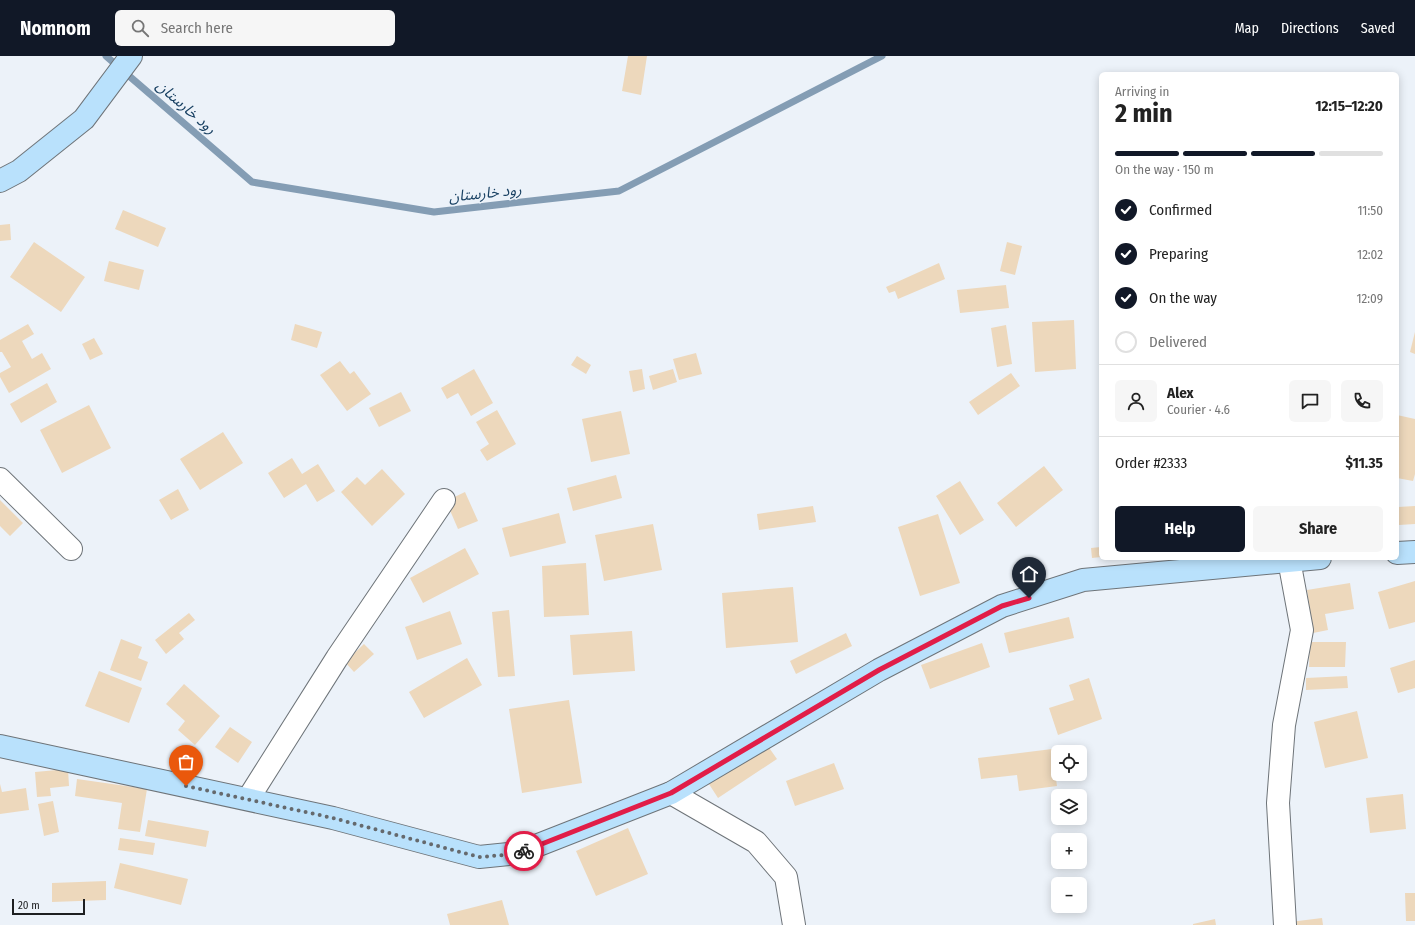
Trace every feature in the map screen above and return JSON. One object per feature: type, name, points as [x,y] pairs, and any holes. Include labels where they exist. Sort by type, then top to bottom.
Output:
[{"type":"street","points":[[0,181],[19,171],[84,119],[131,56]]},
{"type":"street","points":[[0,480],[71,548]]},
{"type":"street","points":[[248,799],[337,658],[444,500]]},
{"type":"street","points":[[1399,553],[1415,552]]},
{"type":"street","points":[[0,746],[333,818],[479,857],[518,854],[671,793],[879,670],[1002,606],[1083,580],[1289,560],[1302,630],[1284,725],[1278,803],[1284,925]]},
{"type":"street","points":[[671,793],[756,842],[786,877],[794,925]]},
{"type":"building","points":[[628,56],[647,56],[641,95],[622,91]]},
{"type":"building","points":[[123,210],[166,228],[158,247],[115,229]]},
{"type":"building","points":[[10,224],[11,240],[0,241],[0,225]]},
{"type":"building","points":[[34,242],[85,277],[61,312],[10,277]]},
{"type":"building","points":[[1007,242],[1022,246],[1015,275],[1000,271]]},
{"type":"building","points":[[109,261],[144,270],[139,290],[104,281]]},
{"type":"building","points":[[939,263],[945,279],[898,299],[895,291],[889,293],[886,287]]},
{"type":"building","points":[[1006,285],[1009,308],[960,313],[957,290]]},
{"type":"building","points":[[1074,320],[1076,369],[1035,372],[1032,322]]},
{"type":"building","points":[[28,324],[34,334],[22,341],[32,359],[42,353],[51,369],[9,393],[0,377],[0,373],[11,367],[2,352],[0,352],[0,340]]},
{"type":"building","points":[[295,324],[322,332],[317,348],[291,340]]},
{"type":"building","points":[[1006,325],[1012,364],[997,367],[991,328]]},
{"type":"building","points":[[1415,332],[1415,354],[1410,352]]},
{"type":"building","points":[[94,338],[103,354],[90,360],[82,344]]},
{"type":"building","points":[[696,353],[702,374],[679,380],[673,359]]},
{"type":"building","points":[[577,356],[591,365],[586,374],[571,365]]},
{"type":"building","points":[[340,361],[350,374],[354,371],[371,394],[347,411],[320,375]]},
{"type":"building","points":[[474,369],[493,403],[471,416],[458,393],[447,399],[441,388]]},
{"type":"building","points":[[642,369],[645,389],[633,392],[629,371]]},
{"type":"building","points":[[673,369],[677,382],[653,390],[649,376]]},
{"type":"building","points":[[1011,373],[1020,386],[978,415],[969,402]]},
{"type":"building","points":[[47,383],[57,402],[21,423],[10,404]]},
{"type":"building","points":[[401,392],[411,411],[379,427],[369,408]]},
{"type":"building","points":[[89,405],[111,448],[62,473],[40,430]]},
{"type":"building","points":[[497,410],[516,444],[487,461],[480,450],[489,444],[476,422]]},
{"type":"building","points":[[621,411],[630,454],[591,462],[582,419]]},
{"type":"building","points":[[1399,415],[1415,419],[1415,474],[1413,481],[1399,478]]},
{"type":"building","points":[[223,432],[243,463],[200,490],[180,459]]},
{"type":"building","points":[[292,458],[302,474],[318,464],[335,491],[317,502],[306,484],[284,498],[268,473]]},
{"type":"building","points":[[1044,466],[1063,490],[1016,527],[997,503]]},
{"type":"building","points":[[382,469],[405,494],[372,526],[341,492],[357,477],[365,485]]},
{"type":"building","points":[[616,475],[622,498],[573,511],[567,488]]},
{"type":"building","points":[[960,481],[984,520],[960,535],[936,496]]},
{"type":"building","points":[[178,489],[189,510],[171,520],[159,500]]},
{"type":"building","points":[[465,492],[478,521],[458,529],[446,501]]},
{"type":"building","points":[[0,500],[23,523],[10,536],[0,526]]},
{"type":"building","points":[[813,506],[816,522],[759,530],[757,514]]},
{"type":"building","points":[[1415,506],[1415,524],[1399,525],[1399,507]]},
{"type":"building","points":[[559,513],[566,543],[510,557],[502,528]]},
{"type":"building","points":[[938,514],[960,583],[920,596],[898,527]]},
{"type":"building","points":[[653,524],[662,570],[604,581],[595,535]]},
{"type":"building","points":[[1099,547],[1099,557],[1092,558],[1091,548]]},
{"type":"building","points":[[465,548],[479,574],[423,603],[410,578]]},
{"type":"building","points":[[586,563],[589,615],[544,617],[542,566]]},
{"type":"building","points":[[1415,581],[1415,622],[1389,629],[1378,592]]},
{"type":"building","points":[[1350,583],[1354,609],[1325,614],[1328,630],[1313,633],[1307,590]]},
{"type":"building","points":[[793,587],[798,642],[726,648],[722,593]]},
{"type":"building","points":[[509,610],[515,676],[498,677],[492,612]]},
{"type":"building","points":[[450,611],[462,644],[417,660],[405,627]]},
{"type":"building","points":[[189,613],[195,620],[179,633],[184,639],[166,654],[155,640]]},
{"type":"building","points":[[1069,617],[1074,638],[1009,653],[1004,633]]},
{"type":"building","points":[[632,631],[635,671],[573,675],[570,635]]},
{"type":"building","points":[[846,633],[852,646],[796,674],[790,661]]},
{"type":"building","points":[[121,639],[142,647],[138,658],[148,662],[141,681],[110,670]]},
{"type":"building","points":[[1310,642],[1346,642],[1345,667],[1309,667]]},
{"type":"building","points":[[982,643],[990,667],[930,689],[921,665]]},
{"type":"building","points":[[364,644],[374,654],[354,672],[345,662]]},
{"type":"building","points":[[467,658],[482,685],[424,718],[409,692]]},
{"type":"building","points":[[1415,660],[1415,688],[1398,693],[1390,668]]},
{"type":"building","points":[[99,671],[142,688],[129,723],[85,706]]},
{"type":"building","points":[[1347,676],[1348,688],[1306,690],[1306,678]]},
{"type":"building","points":[[1089,678],[1102,719],[1058,735],[1049,708],[1074,700],[1069,685]]},
{"type":"building","points":[[184,684],[220,716],[195,745],[178,730],[185,721],[166,704]]},
{"type":"building","points":[[569,700],[582,783],[522,793],[509,709]]},
{"type":"building","points":[[1357,711],[1368,758],[1325,768],[1314,722]]},
{"type":"building","points":[[230,727],[252,742],[238,763],[215,747]]},
{"type":"building","points":[[765,742],[777,759],[718,798],[707,781]]},
{"type":"building","points":[[1051,749],[1051,781],[1056,781],[1057,786],[1019,791],[1017,775],[981,779],[978,758]]},
{"type":"building","points":[[834,763],[844,789],[795,806],[786,781]]},
{"type":"building","points":[[68,769],[69,786],[50,788],[51,796],[37,797],[35,772]]},
{"type":"building","points":[[77,779],[147,789],[140,832],[118,829],[122,803],[75,796]]},
{"type":"building","points":[[0,784],[2,792],[26,788],[29,810],[0,814]]},
{"type":"building","points":[[1403,794],[1406,829],[1370,833],[1366,798]]},
{"type":"building","points":[[53,801],[59,832],[44,836],[38,804]]},
{"type":"building","points":[[148,820],[209,831],[206,847],[145,836]]},
{"type":"building","points":[[628,828],[648,874],[596,896],[576,851]]},
{"type":"building","points":[[120,838],[155,843],[153,855],[118,850]]},
{"type":"building","points":[[120,863],[188,879],[181,905],[114,888]]},
{"type":"building","points":[[106,881],[106,900],[52,902],[52,883]]},
{"type":"building","points":[[1405,893],[1415,893],[1415,921],[1406,921]]},
{"type":"building","points":[[502,900],[509,925],[450,925],[447,914]]},
{"type":"building","points":[[1322,918],[1323,925],[1290,925],[1290,922]]},
{"type":"building","points":[[1215,919],[1216,925],[1193,925],[1193,924]]},
{"type":"waterway","name":"رود خارستان","points":[[106,56],[252,182],[434,212],[619,191],[882,56]]},
{"type":"way so far","points":[[186,786],[333,818],[479,857],[518,854],[524,851]]},
{"type":"route","points":[[524,851],[671,793],[879,670],[1002,606],[1029,598]]}]
